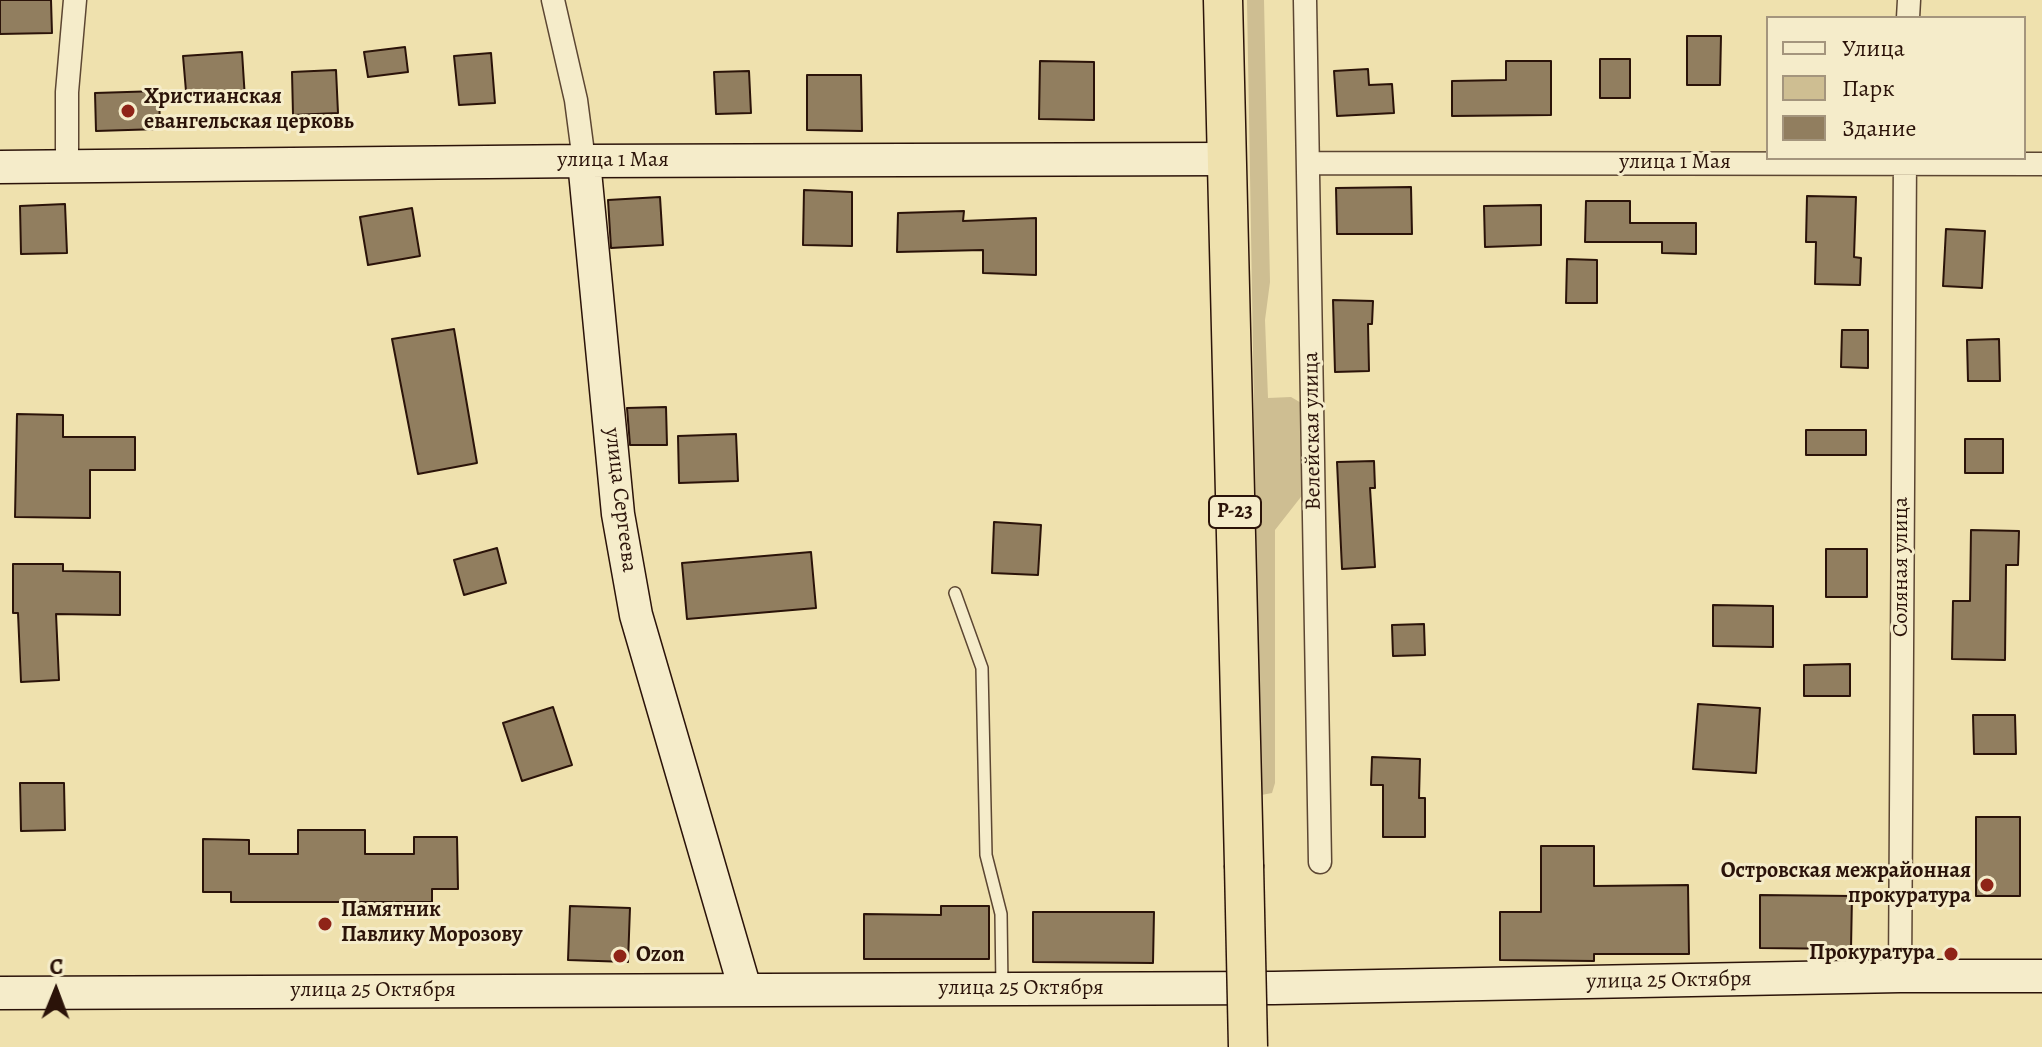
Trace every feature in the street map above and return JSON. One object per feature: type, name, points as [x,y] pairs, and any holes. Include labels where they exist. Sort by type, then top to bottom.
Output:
[{"type":"highway","name":"Р-23","points":[[1223,0],[1248,1047]]},
{"type":"main road","name":"улица 1 Мая","points":[[0,167],[1226,159]]},
{"type":"main road","name":"улица Сергеева","points":[[584,161],[618,514],[636,615],[745,989]]},
{"type":"main road","name":"улица 25 Октября","points":[[0,993],[1274,988],[2042,976]]},
{"type":"street","points":[[67,167],[67,92],[75,0]]},
{"type":"street","name":"улица Сергеева","points":[[553,0],[576,100],[584,161]]},
{"type":"street","name":"Велейская улица","points":[[1305,0],[1320,862]]},
{"type":"street","name":"улица 1 Мая","points":[[1308,163],[1905,161],[2042,164]]},
{"type":"street","name":"Соляная улица","points":[[1900,976],[1905,161]]},
{"type":"lane","points":[[955,593],[982,668],[986,855],[1001,914],[1002,989]]},
{"type":"green space","points":[[1247,0],[1264,0],[1270,282],[1265,320],[1268,398],[1291,397],[1303,404],[1304,493],[1275,530],[1275,783],[1272,793],[1256,796],[1254,408]]},
{"type":"building","points":[[0,0],[51,0],[52,33],[0,34]]},
{"type":"building","points":[[1687,36],[1721,36],[1720,85],[1687,85]]},
{"type":"building","points":[[405,47],[408,72],[368,77],[364,52]]},
{"type":"building","points":[[242,52],[245,99],[187,103],[183,56]]},
{"type":"building","points":[[491,53],[495,103],[459,105],[454,56]]},
{"type":"building","points":[[1600,59],[1630,59],[1630,98],[1600,98]]},
{"type":"building","points":[[1040,61],[1094,62],[1094,120],[1039,119]]},
{"type":"building","points":[[1506,61],[1551,61],[1551,115],[1452,116],[1452,81],[1506,80]]},
{"type":"building","points":[[1368,69],[1369,85],[1392,84],[1394,113],[1337,116],[1334,71]]},
{"type":"building","points":[[336,70],[338,113],[293,115],[292,72]]},
{"type":"building","points":[[749,71],[751,113],[716,114],[714,72]]},
{"type":"building","points":[[807,75],[861,75],[862,131],[807,130]]},
{"type":"building","name":"Христианская евангельская церковь","points":[[159,91],[160,129],[96,131],[95,93]]},
{"type":"building","points":[[1411,187],[1412,234],[1337,234],[1336,188]]},
{"type":"building","points":[[804,190],[852,192],[852,246],[803,245]]},
{"type":"building","points":[[1807,196],[1856,197],[1854,257],[1861,258],[1860,285],[1815,284],[1816,242],[1806,242]]},
{"type":"building","points":[[660,197],[663,245],[611,248],[608,200]]},
{"type":"building","points":[[1586,201],[1630,201],[1630,223],[1696,223],[1696,254],[1662,253],[1662,242],[1585,242]]},
{"type":"building","points":[[65,204],[67,253],[21,254],[20,206]]},
{"type":"building","points":[[1541,205],[1541,245],[1485,247],[1484,206]]},
{"type":"building","points":[[412,208],[420,256],[368,265],[360,217]]},
{"type":"building","points":[[964,211],[963,221],[1036,218],[1036,275],[983,273],[983,250],[897,252],[898,213]]},
{"type":"building","points":[[1946,229],[1985,231],[1982,288],[1943,286]]},
{"type":"building","points":[[1567,259],[1597,260],[1597,303],[1566,303]]},
{"type":"building","points":[[1333,300],[1373,301],[1372,324],[1368,324],[1369,371],[1335,372]]},
{"type":"building","points":[[454,329],[477,463],[418,474],[392,339]]},
{"type":"building","points":[[1842,330],[1868,330],[1868,368],[1841,367]]},
{"type":"building","points":[[1999,339],[2000,381],[1968,381],[1967,340]]},
{"type":"building","points":[[666,407],[667,445],[630,445],[627,408]]},
{"type":"building","points":[[17,414],[63,415],[63,437],[135,437],[135,470],[90,470],[90,518],[15,517]]},
{"type":"building","points":[[1806,430],[1866,430],[1866,455],[1806,455]]},
{"type":"building","points":[[736,434],[738,481],[679,483],[678,436]]},
{"type":"building","points":[[1965,439],[2003,439],[2003,473],[1965,473]]},
{"type":"building","points":[[1374,461],[1375,488],[1370,488],[1375,567],[1342,569],[1337,462]]},
{"type":"building","points":[[994,522],[1041,525],[1038,575],[992,573]]},
{"type":"building","points":[[1971,530],[2019,531],[2018,565],[2006,565],[2005,660],[1952,659],[1953,601],[1970,601]]},
{"type":"building","points":[[497,548],[506,583],[464,595],[454,560]]},
{"type":"building","points":[[1826,549],[1867,549],[1867,597],[1826,597]]},
{"type":"building","points":[[811,552],[816,608],[687,619],[682,563]]},
{"type":"building","points":[[13,564],[63,564],[63,571],[120,572],[120,615],[56,614],[59,680],[21,682],[18,613],[13,613]]},
{"type":"building","points":[[1713,605],[1773,606],[1773,647],[1713,646]]},
{"type":"building","points":[[1424,624],[1425,655],[1393,656],[1392,625]]},
{"type":"building","points":[[1850,664],[1850,696],[1804,696],[1804,665]]},
{"type":"building","points":[[1698,704],[1760,708],[1756,773],[1693,769]]},
{"type":"building","points":[[553,707],[572,765],[522,781],[503,723]]},
{"type":"building","points":[[1973,715],[2015,715],[2016,754],[1974,754]]},
{"type":"building","points":[[1372,757],[1420,759],[1419,798],[1425,798],[1425,837],[1383,837],[1383,785],[1371,785]]},
{"type":"building","points":[[20,783],[64,783],[65,830],[21,831]]},
{"type":"building","points":[[1976,817],[2020,817],[2020,896],[1976,896]]},
{"type":"building","points":[[298,830],[365,830],[365,854],[414,854],[414,837],[457,837],[458,889],[432,889],[432,902],[231,902],[231,892],[203,892],[203,839],[249,840],[249,854],[298,854]]},
{"type":"building","points":[[1541,846],[1594,846],[1594,886],[1688,885],[1689,954],[1594,954],[1594,961],[1500,960],[1500,912],[1541,912]]},
{"type":"building","points":[[1760,895],[1852,896],[1851,949],[1760,948]]},
{"type":"building","points":[[570,906],[630,908],[628,962],[568,960]]},
{"type":"building","points":[[941,906],[989,906],[989,959],[864,959],[864,914],[941,915]]},
{"type":"building","points":[[1033,912],[1154,912],[1153,963],[1033,962]]},
{"type":"place","name":"Христианская евангельская церковь","points":[[128,111]]},
{"type":"place","name":"Островская межрайонная прокуратура","points":[[1987,885]]},
{"type":"place","name":"Памятник Павлику Морозову","points":[[325,924]]},
{"type":"place","name":"Прокуратура","points":[[1951,954]]},
{"type":"place","name":"Ozon","points":[[620,956]]}]
